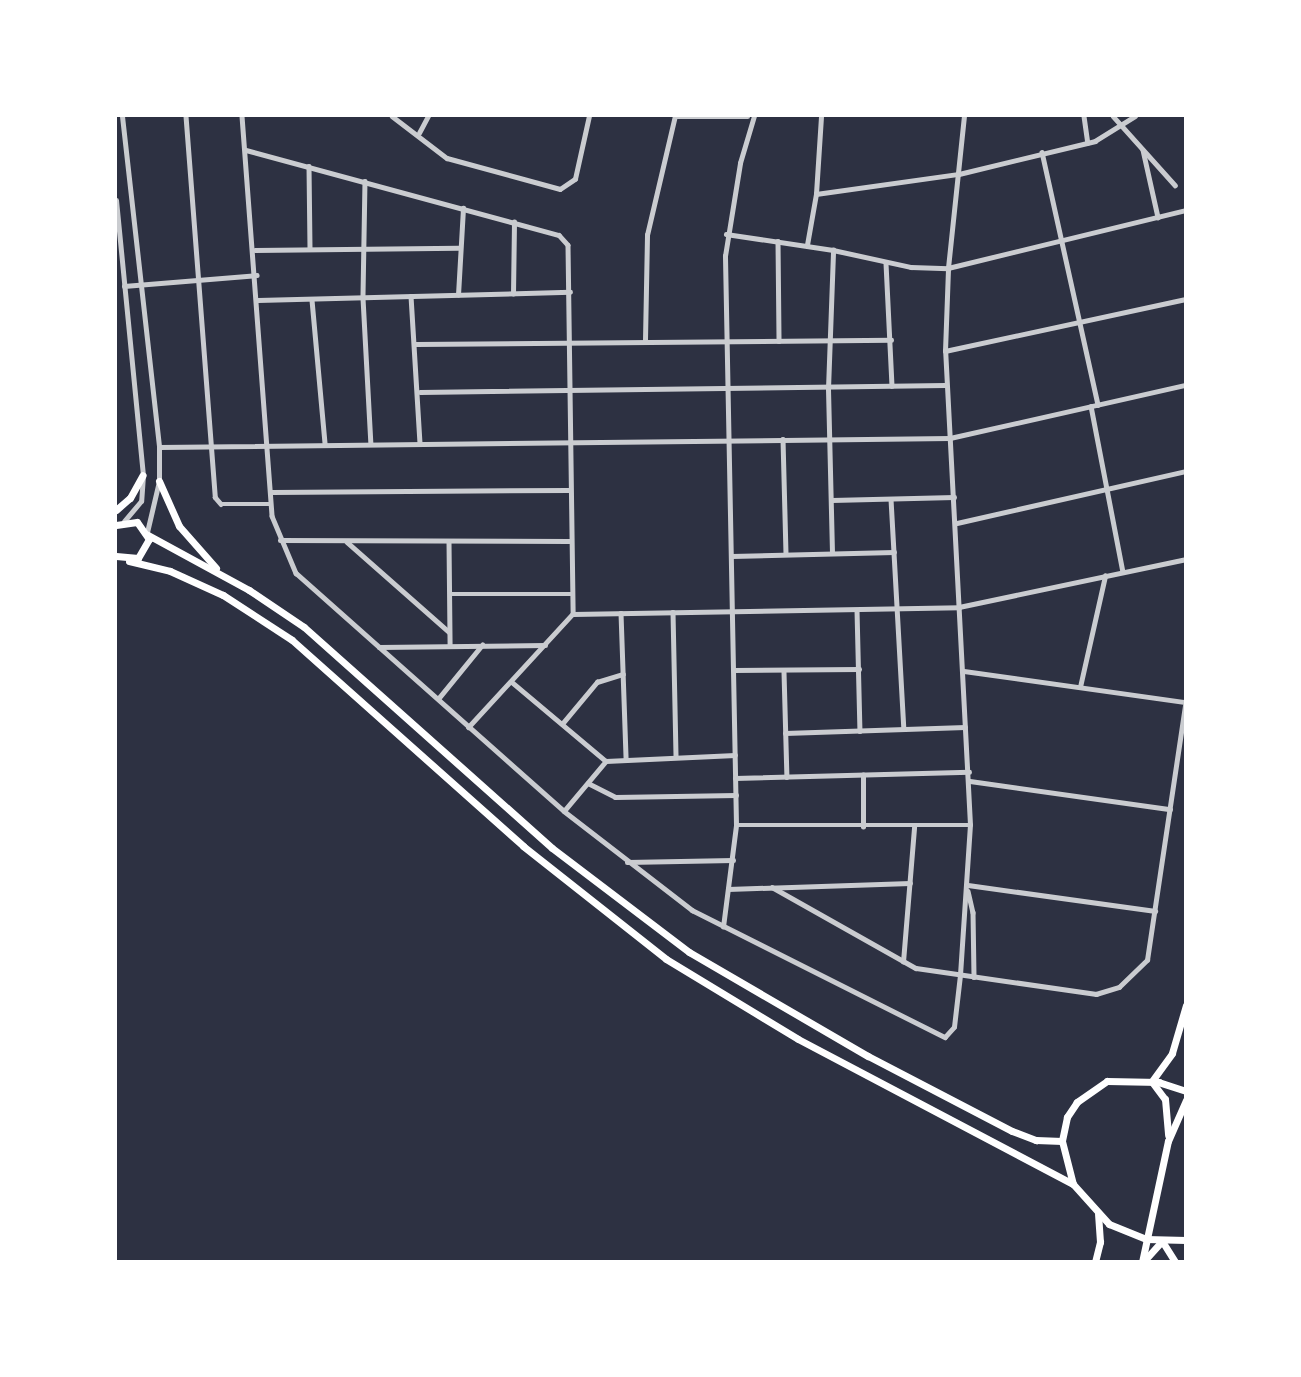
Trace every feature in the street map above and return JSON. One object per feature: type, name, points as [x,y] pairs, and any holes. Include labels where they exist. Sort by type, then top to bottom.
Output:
[{"type":"main road","points":[[116,510],[130,498],[143,475]]},
{"type":"main road","points":[[159,481],[179,526],[221,573]]},
{"type":"main road","points":[[119,522],[137,522],[147,533],[221,573],[304,628],[552,848],[689,952],[868,1056],[1012,1131],[1036,1140],[1062,1141]]},
{"type":"main road","points":[[129,561],[145,552],[147,533]]},
{"type":"main road","points":[[116,556],[170,571],[223,595],[292,640],[534,855],[666,959],[798,1040],[1073,1184],[1097,1213],[1119,1230],[1146,1239],[1185,1240]]},
{"type":"main road","points":[[1152,1081],[1172,1053],[1185,1005]]},
{"type":"main road","points":[[1073,1184],[1062,1141],[1067,1117],[1090,1089],[1115,1080],[1152,1081],[1185,1091]]},
{"type":"main road","points":[[1152,1081],[1165,1099],[1168,1141]]},
{"type":"main road","points":[[1143,1262],[1168,1141],[1185,1100]]},
{"type":"main road","points":[[1095,1262],[1100,1242],[1097,1213]]},
{"type":"main road","points":[[1143,1262],[1162,1241]]},
{"type":"main road","points":[[1162,1241],[1175,1262]]},
{"type":"street","points":[[122,116],[159,447],[159,481],[147,533]]},
{"type":"street","points":[[186,116],[200,280],[208,447],[216,500],[221,505],[271,504]]},
{"type":"street","points":[[242,116],[257,275],[271,504],[280,540],[299,577],[564,811],[626,862],[723,927],[945,1037],[953,1032],[960,975],[968,888],[970,825],[957,523],[944,351],[948,268],[964,116]]},
{"type":"street","points":[[392,116],[419,133],[447,159],[560,189],[575,179],[589,116]]},
{"type":"street","points":[[419,133],[428,116]]},
{"type":"street","points":[[645,340],[647,235],[676,116],[747,116]]},
{"type":"street","points":[[723,927],[736,825],[726,234],[754,116]]},
{"type":"street","points":[[807,245],[816,194],[821,116]]},
{"type":"street","points":[[1084,116],[1088,142]]},
{"type":"street","points":[[1113,116],[1175,185]]},
{"type":"street","points":[[816,194],[959,174],[1088,142],[1135,116]]},
{"type":"street","points":[[1142,148],[1158,217]]},
{"type":"street","points":[[246,150],[565,238],[570,252],[569,541],[573,614]]},
{"type":"street","points":[[1042,152],[1059,240],[1098,405]]},
{"type":"street","points":[[309,166],[310,249]]},
{"type":"street","points":[[365,181],[366,247],[363,298],[371,443]]},
{"type":"street","points":[[116,200],[143,475],[141,501],[119,522]]},
{"type":"street","points":[[458,295],[458,248],[463,208]]},
{"type":"street","points":[[726,234],[807,245],[886,262],[948,268],[1185,211]]},
{"type":"street","points":[[513,294],[514,222]]},
{"type":"street","points":[[778,241],[779,341]]},
{"type":"street","points":[[255,250],[458,248]]},
{"type":"street","points":[[832,553],[828,389],[833,250]]},
{"type":"street","points":[[886,262],[892,386]]},
{"type":"street","points":[[123,286],[257,275]]},
{"type":"street","points":[[258,300],[570,292]]},
{"type":"street","points":[[411,296],[420,392],[420,443]]},
{"type":"street","points":[[944,351],[1185,299]]},
{"type":"street","points":[[312,300],[325,443]]},
{"type":"street","points":[[415,344],[891,340]]},
{"type":"street","points":[[420,392],[828,389],[945,385]]},
{"type":"street","points":[[159,447],[269,447],[325,443],[950,438],[1185,385]]},
{"type":"street","points":[[1091,406],[1109,486],[1122,572]]},
{"type":"street","points":[[783,439],[786,554]]},
{"type":"street","points":[[957,523],[1109,486],[1185,471]]},
{"type":"street","points":[[272,492],[569,490]]},
{"type":"street","points":[[832,500],[954,497]]},
{"type":"street","points":[[891,499],[900,608],[904,729]]},
{"type":"street","points":[[280,540],[569,541]]},
{"type":"street","points":[[346,541],[449,632]]},
{"type":"street","points":[[449,541],[450,645]]},
{"type":"street","points":[[732,556],[894,552]]},
{"type":"street","points":[[469,727],[513,683],[573,614],[959,607],[1185,559]]},
{"type":"street","points":[[1080,687],[1105,576]]},
{"type":"street","points":[[450,594],[571,594]]},
{"type":"street","points":[[857,610],[860,731]]},
{"type":"street","points":[[673,612],[676,757]]},
{"type":"street","points":[[621,613],[626,758]]},
{"type":"street","points":[[438,699],[482,645]]},
{"type":"street","points":[[378,647],[545,645]]},
{"type":"street","points":[[734,670],[784,672],[859,669]]},
{"type":"street","points":[[772,887],[903,962],[960,975],[1096,994],[1119,987],[1147,960],[1185,701],[964,671]]},
{"type":"street","points":[[784,672],[787,777]]},
{"type":"street","points":[[562,724],[597,682],[623,674]]},
{"type":"street","points":[[513,683],[606,761]]},
{"type":"street","points":[[785,733],[965,727]]},
{"type":"street","points":[[564,811],[606,761],[735,755]]},
{"type":"street","points":[[735,778],[969,772]]},
{"type":"street","points":[[863,775],[863,827]]},
{"type":"street","points":[[970,781],[1170,809]]},
{"type":"street","points":[[588,783],[615,797],[736,796]]},
{"type":"street","points":[[736,825],[970,825]]},
{"type":"street","points":[[903,962],[914,826]]},
{"type":"street","points":[[626,862],[733,860]]},
{"type":"street","points":[[728,889],[910,883]]},
{"type":"street","points":[[968,888],[1155,911]]},
{"type":"street","points":[[968,888],[973,912],[974,977]]}]
